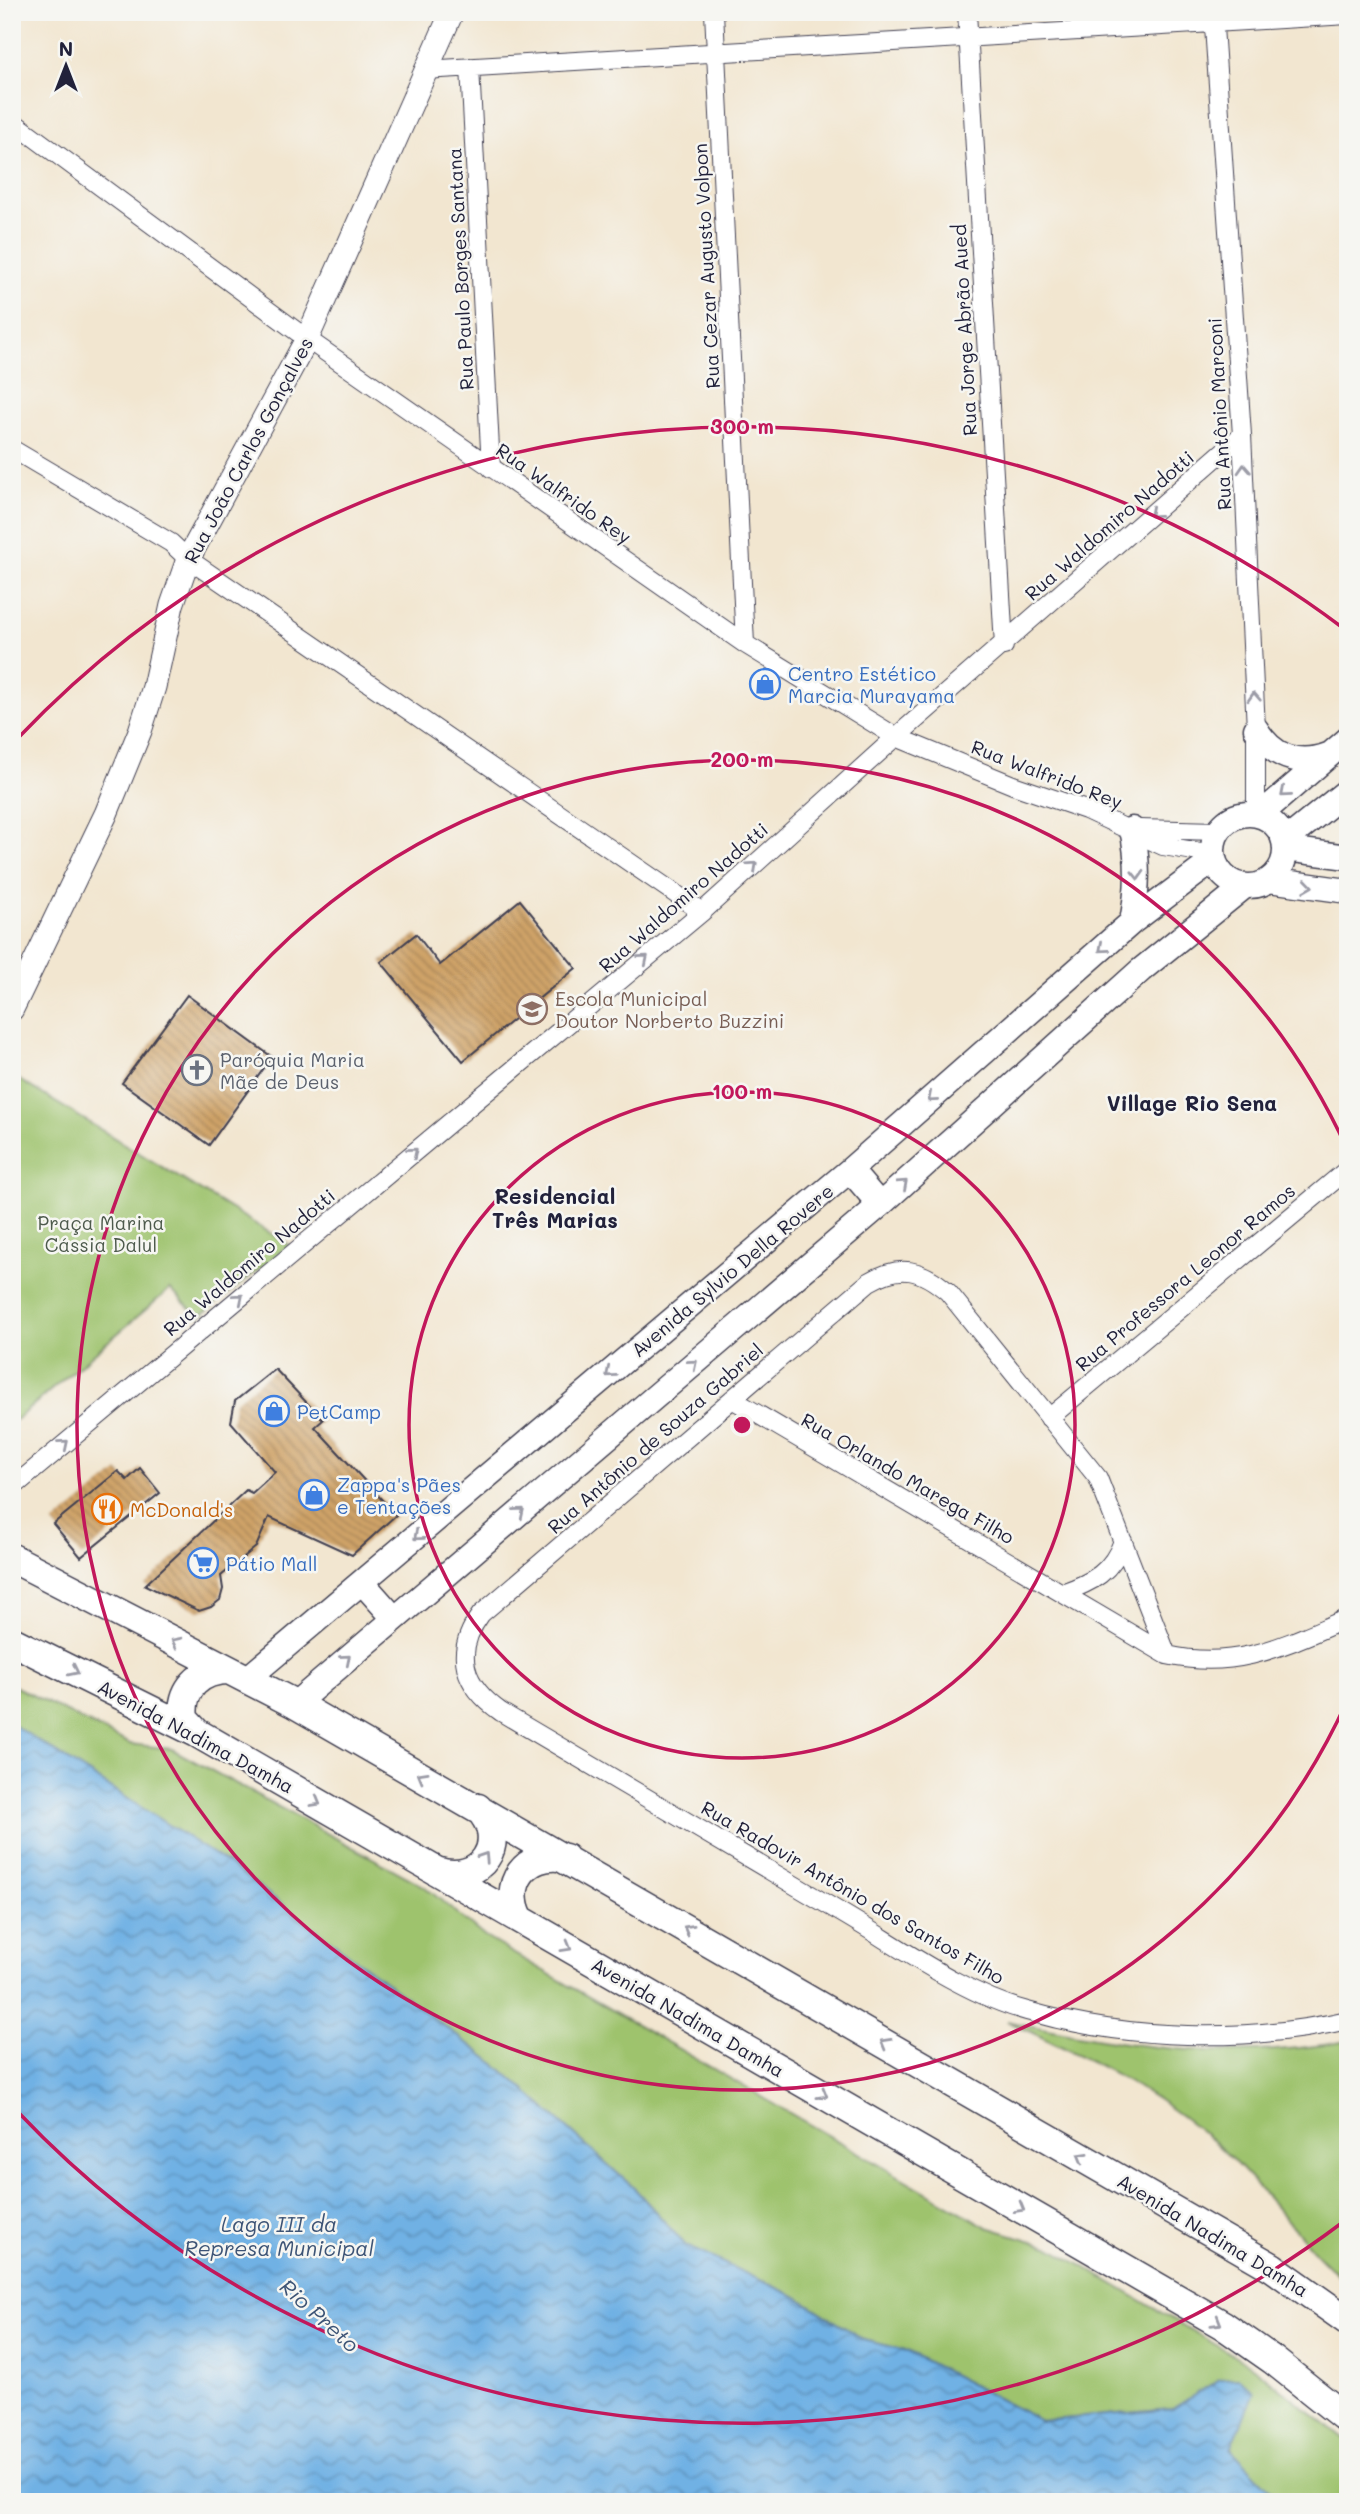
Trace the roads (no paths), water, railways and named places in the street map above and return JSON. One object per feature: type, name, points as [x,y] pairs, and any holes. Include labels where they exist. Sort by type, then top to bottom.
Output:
[{"type":"main road","points":[[1256,729],[1265,745],[1289,758],[1316,760],[1338,747]]},
{"type":"main road","points":[[1338,747],[1258,814],[1237,816],[1215,848],[1226,877],[1257,883],[1348,891]]},
{"type":"main road","points":[[1285,845],[1348,790]]},
{"type":"main road","points":[[295,1704],[880,1205],[1141,970],[1283,864],[1285,845],[1278,827],[1258,814]]},
{"type":"main road","points":[[1132,829],[1139,888],[1132,922]]},
{"type":"main road","points":[[1285,845],[1348,857]]},
{"type":"main road","name":"Avenida Sylvio Della Rovere","points":[[239,1674],[362,1582],[850,1170],[1215,848]]},
{"type":"main road","points":[[850,1170],[880,1205]]},
{"type":"main road","name":"Avenida Nadima Damha","points":[[12,1558],[295,1704],[565,1857],[1272,2267],[1348,2321]]},
{"type":"main road","points":[[362,1582],[394,1618]]},
{"type":"main road","name":"Avenida Nadima Damha","points":[[12,1641],[197,1733],[1223,2325],[1283,2367],[1348,2420]]},
{"type":"main road","points":[[197,1733],[184,1719],[184,1703],[190,1687],[202,1675],[239,1674]]},
{"type":"main road","points":[[436,1871],[457,1876],[468,1873],[485,1859],[492,1832],[485,1815],[478,1808]]},
{"type":"main road","points":[[520,1919],[512,1890],[521,1871],[545,1856],[565,1857]]},
{"type":"street","name":"Rua João Carlos Gonçalves","points":[[12,1009],[106,814],[140,731],[172,605],[188,559],[307,340],[424,70],[452,12]]},
{"type":"street","name":"Rua Cezar Augusto Volpon","points":[[715,12],[745,645]]},
{"type":"street","name":"Rua Jorge Abrão Aued","points":[[967,12],[1003,646]]},
{"type":"street","points":[[424,70],[969,38],[1214,18],[1348,15]]},
{"type":"street","name":"Rua Antônio Marconi","points":[[1214,18],[1242,435],[1258,814]]},
{"type":"street","name":"Rua Paulo Borges Santana","points":[[470,67],[491,468]]},
{"type":"street","name":"Rua Walfrido Rey","points":[[12,121],[307,340],[745,645],[896,737],[1132,829],[1215,848]]},
{"type":"street","name":"Rua Waldomiro Nadotti","points":[[12,1488],[702,912],[896,737],[1242,435]]},
{"type":"street","points":[[12,449],[171,543],[188,559],[702,912]]},
{"type":"street","name":"Rua Professora Leonor Ramos","points":[[1049,1418],[1348,1169]]},
{"type":"street","name":"Rua Antônio de Souza Gabriel","points":[[467,1672],[465,1650],[468,1631],[481,1614],[869,1282],[883,1274],[911,1270],[926,1274],[948,1292],[1049,1418]]},
{"type":"street","name":"Rua Orlando Marega Filho","points":[[732,1399],[1167,1655],[1191,1660],[1218,1661],[1245,1657],[1269,1652],[1348,1618]]},
{"type":"street","points":[[1049,1418],[1098,1478],[1167,1655]]},
{"type":"street","points":[[1062,1593],[1101,1577],[1117,1558],[1123,1541]]},
{"type":"street","name":"Rua Radovir Antônio dos Santos Filho","points":[[467,1672],[474,1690],[501,1712],[942,1972],[1024,2011],[1101,2027],[1214,2034],[1265,2031],[1348,2020]]},
{"type":"water","name":"Lago III da Represa Municipal","points":[[12,1724],[230,1865],[499,2067],[636,2190],[686,2246],[797,2297],[864,2340],[905,2350],[1041,2421],[1172,2409],[1220,2379],[1239,2378],[1254,2392],[1231,2449],[1282,2502],[32,2502],[12,2485]]},
{"type":"place","name":"Centro Estético Marcia Murayama","points":[[765,684]]},
{"type":"place","name":"Escola Municipal Doutor Norberto Buzzini","points":[[532,1009]]},
{"type":"place","name":"Paróquia Maria Mãe de Deus","points":[[197,1070]]},
{"type":"place","name":"PetCamp","points":[[274,1411]]},
{"type":"place","name":"Zappa's Pães e Tentações","points":[[314,1495]]},
{"type":"place","name":"McDonald's","points":[[107,1509]]},
{"type":"place","name":"Pátio Mall","points":[[203,1563]]},
{"type":"district","name":"Village Rio Sena","points":[[1192,1102]]},
{"type":"district","name":"Residencial Três Marias","points":[[555,1207]]},
{"type":"park label","name":"Praça Marina Cássia Dalul","points":[[101,1233]]},
{"type":"water label","name":"Rio Preto","points":[[320,2315]]}]
